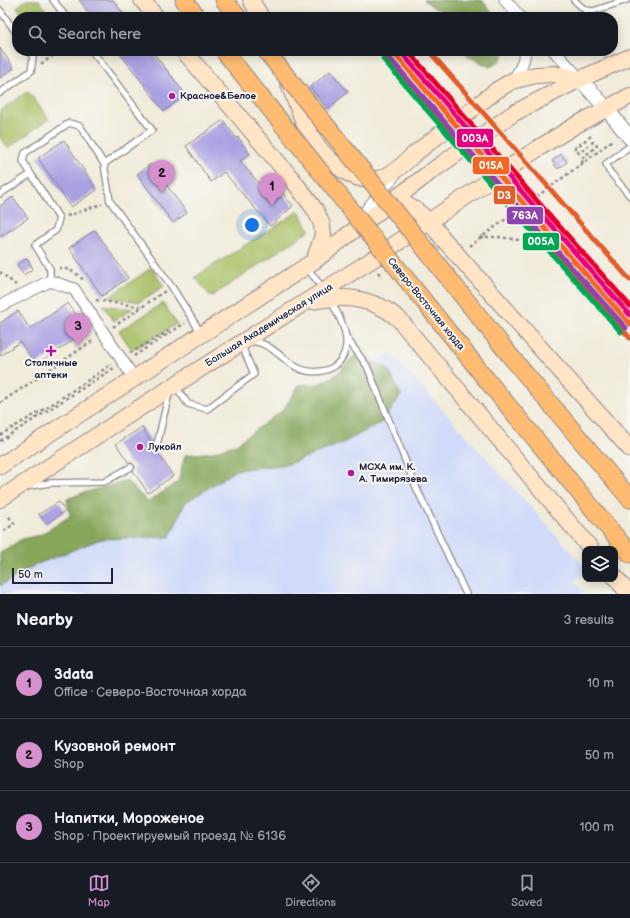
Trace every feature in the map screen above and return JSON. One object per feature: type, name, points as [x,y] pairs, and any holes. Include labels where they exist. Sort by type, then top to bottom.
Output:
[{"type":"main road","points":[[142,0],[152,12]]},
{"type":"main road","points":[[184,0],[193,12]]},
{"type":"main road","points":[[224,0],[234,12]]},
{"type":"main road","points":[[252,0],[258,12]]},
{"type":"main road","points":[[188,56],[292,179],[316,211],[322,224],[323,235],[310,264]]},
{"type":"main road","name":"Северо-Восточная хорда","points":[[228,56],[486,379],[630,554]]},
{"type":"main road","points":[[270,56],[512,358],[630,499]]},
{"type":"main road","points":[[278,56],[305,124],[316,144],[332,162],[344,171],[369,179],[379,178],[402,166],[413,155],[497,90],[512,81],[536,75],[554,74],[580,79]]},
{"type":"main road","points":[[0,466],[310,264],[392,200],[514,113],[580,79],[630,57]]},
{"type":"main road","name":"Большая Академическая улица","points":[[3,506],[18,487],[172,386],[307,302],[327,294],[429,221],[537,149],[606,108],[630,96]]},
{"type":"main road","points":[[392,200],[404,203],[429,221],[445,241],[630,449]]},
{"type":"main road","points":[[327,294],[372,302],[388,310],[398,318],[589,546]]},
{"type":"main road","points":[[618,581],[629,594]]},
{"type":"street","points":[[505,0],[516,12]]},
{"type":"street","points":[[512,81],[519,72],[524,62],[525,56]]},
{"type":"street","points":[[559,56],[606,108],[630,138]]},
{"type":"street","points":[[349,233],[402,166]]},
{"type":"street","points":[[0,306],[50,281],[74,289],[134,378]]},
{"type":"lane","points":[[53,0],[62,12]]},
{"type":"lane","points":[[574,0],[585,10],[593,11],[627,0]]},
{"type":"lane","points":[[0,10],[12,27]]},
{"type":"lane","points":[[0,93],[31,71],[32,56]]},
{"type":"lane","points":[[96,56],[152,130],[104,164]]},
{"type":"lane","points":[[50,281],[50,269],[35,245],[56,230],[59,218],[23,161],[25,153],[69,123],[80,126],[104,164],[110,201],[172,287],[202,334]]},
{"type":"lane","points":[[630,146],[606,164],[609,172],[630,196]]},
{"type":"lane","points":[[0,194],[31,174]]},
{"type":"lane","points":[[172,386],[188,404],[207,409],[254,374],[243,342],[258,342],[269,346],[296,368],[315,372],[327,370],[339,363],[346,351],[346,337],[341,318],[310,264]]},
{"type":"lane","points":[[346,337],[367,366],[416,487],[466,594]]},
{"type":"lane","points":[[156,449],[172,386]]},
{"type":"lane","points":[[18,487],[50,483],[104,482],[131,467]]},
{"type":"path","points":[[31,71],[53,56]]},
{"type":"path","points":[[583,163],[580,159],[597,146],[594,142],[579,153],[575,148],[591,136]]},
{"type":"path","points":[[467,247],[613,140]]},
{"type":"path","points":[[59,218],[110,201]]},
{"type":"path","points":[[480,236],[499,236],[519,240]]},
{"type":"path","points":[[377,270],[382,278]]},
{"type":"path","points":[[0,272],[16,285]]},
{"type":"path","points":[[0,403],[172,287]]},
{"type":"path","points":[[96,300],[143,307]]},
{"type":"path","points":[[0,435],[192,318]]},
{"type":"path","points":[[0,441],[122,360]]},
{"type":"path","points":[[3,506],[14,524],[4,531]]},
{"type":"shaded area","name":"МСХА им. К. А. Тимирязева","points":[[390,352],[582,564],[582,575],[575,581],[586,594],[0,594],[0,567],[141,514]]},
{"type":"green space","points":[[26,0],[39,0],[47,12],[20,12],[17,7]]},
{"type":"green space","points":[[424,0],[482,0],[491,12],[444,12],[434,8]]},
{"type":"green space","points":[[467,56],[503,56],[500,61],[490,67]]},
{"type":"green space","points":[[28,91],[49,119],[8,148],[0,137],[0,111]]},
{"type":"green space","points":[[299,211],[310,230],[211,297],[195,277]]},
{"type":"green space","points":[[151,268],[164,286],[139,302],[109,297]]},
{"type":"green space","points":[[163,303],[177,324],[132,350],[119,331]]},
{"type":"green space","points":[[103,305],[132,309],[114,321]]},
{"type":"green space","points":[[356,354],[388,369],[401,395],[384,421],[343,443],[289,464],[236,470],[185,503],[170,537],[101,539],[35,565],[0,586],[0,553],[22,539],[40,535],[70,516],[67,499],[82,493],[127,481],[148,502],[178,482],[185,455],[213,452],[236,444],[283,410],[299,385],[319,384],[336,375]]},
{"type":"building","points":[[79,0],[113,0],[122,12],[88,12]]},
{"type":"building","points":[[0,48],[14,68],[0,78]]},
{"type":"building","points":[[122,56],[156,56],[186,95],[164,111]]},
{"type":"building","points":[[330,71],[348,92],[327,109],[310,87]]},
{"type":"building","points":[[223,120],[250,154],[240,161],[272,199],[281,191],[293,206],[270,226],[224,172],[211,182],[186,146]]},
{"type":"building","points":[[64,140],[97,190],[71,207],[38,158]]},
{"type":"building","points":[[561,154],[567,162],[558,169],[552,161]]},
{"type":"building","points":[[151,164],[187,213],[173,223],[137,174]]},
{"type":"building","points":[[13,197],[28,218],[0,237],[0,206]]},
{"type":"building","points":[[95,230],[128,278],[102,296],[69,248]]},
{"type":"building","points":[[27,258],[33,269],[24,275],[17,265]]},
{"type":"building","points":[[68,303],[87,331],[36,365],[20,342],[0,356],[0,323],[18,311],[30,329]]},
{"type":"building","points":[[142,427],[153,444],[153,452],[158,453],[173,476],[148,493],[133,471],[135,467],[134,465],[129,463],[116,444]]},
{"type":"building","points":[[59,502],[65,511],[46,524],[39,514]]},
{"type":"transit line","name":"D3","points":[[384,56],[630,338]]},
{"type":"transit line","name":"763А","points":[[388,56],[531,222],[626,328]]},
{"type":"transit line","name":"015А","points":[[396,56],[630,324]]},
{"type":"transit line","name":"003А","points":[[404,56],[630,315]]},
{"type":"transit line","points":[[412,56],[630,306]]},
{"type":"transit line","name":"D3","points":[[433,56],[630,280]]},
{"type":"transit line","name":"005А","points":[[383,59],[621,332]]},
{"type":"place","name":"Красное&Белое","points":[[172,96]]},
{"type":"place","name":"Кузовной ремонт","points":[[162,193]]},
{"type":"place","name":"3data","points":[[272,206]]},
{"type":"place","name":"Напитки, Мороженое","points":[[78,346]]},
{"type":"place","name":"Столичные аптеки","points":[[51,351]]},
{"type":"place","name":"Лукойл","points":[[140,447]]},
{"type":"place","name":"МСХА им. К. А. Тимирязева","points":[[351,473]]}]
